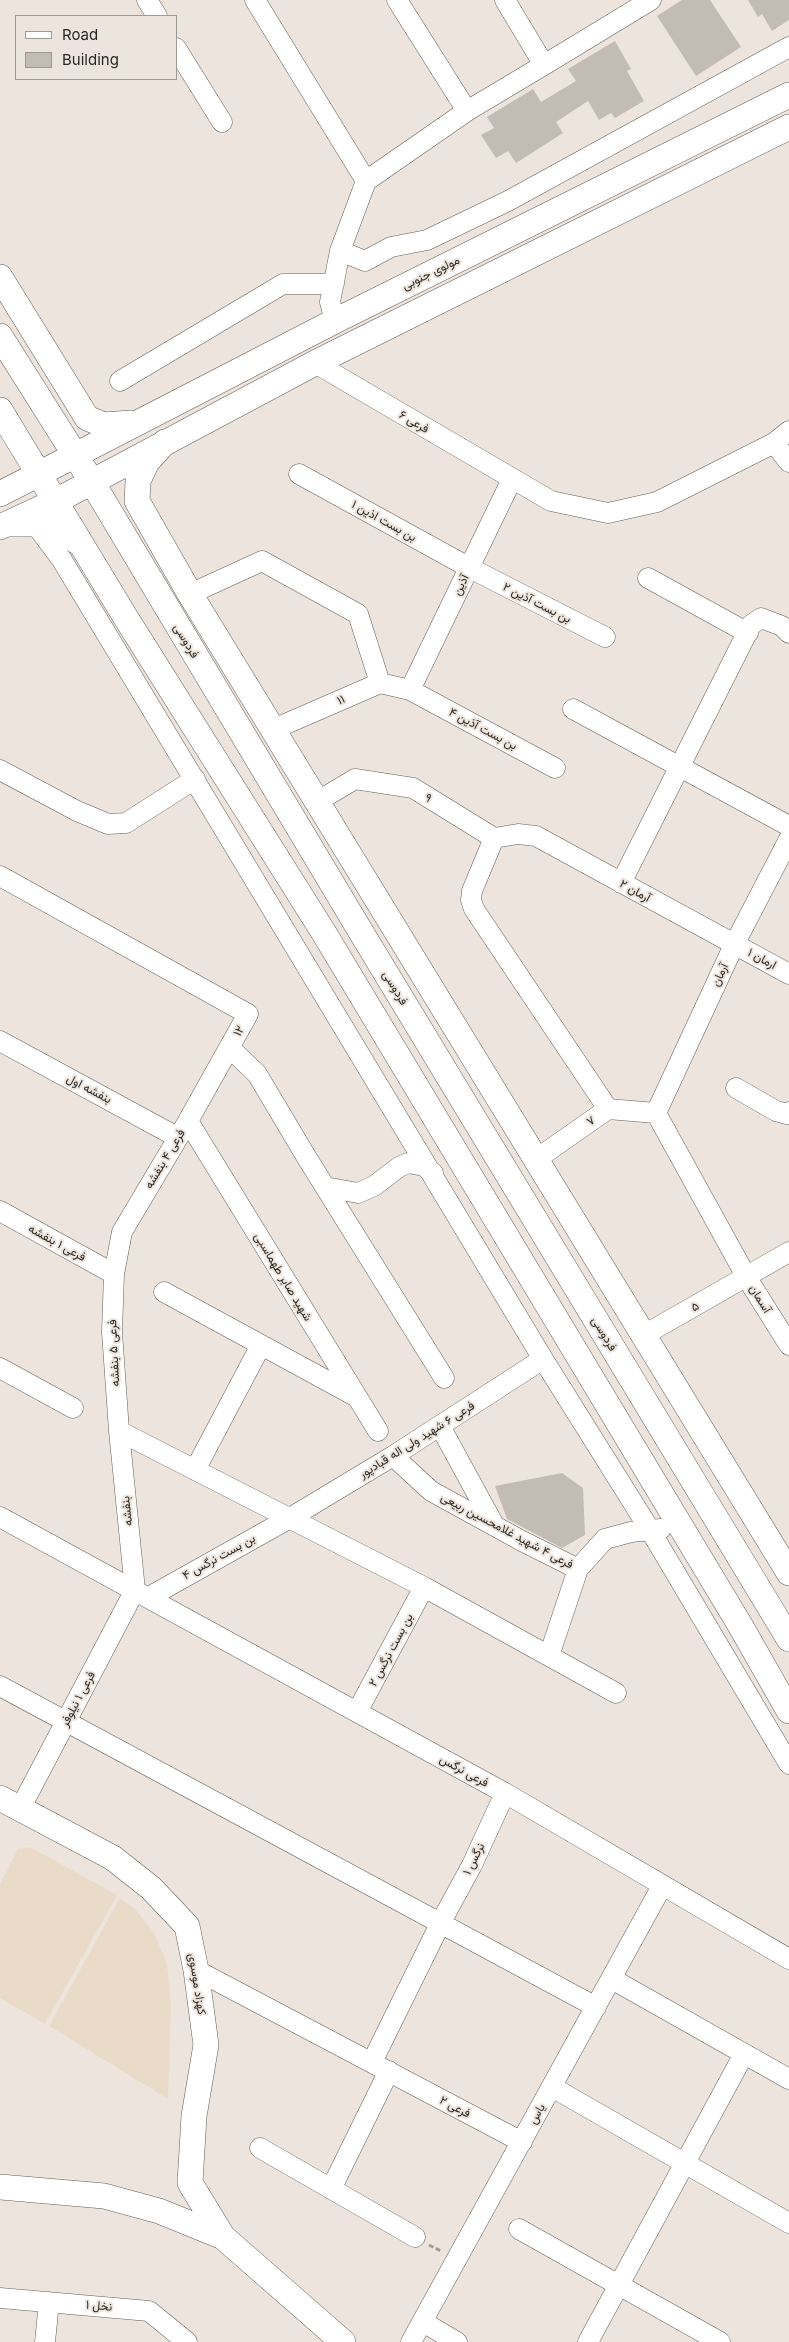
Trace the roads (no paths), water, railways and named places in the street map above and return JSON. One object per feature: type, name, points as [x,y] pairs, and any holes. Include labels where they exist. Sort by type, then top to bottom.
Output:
[{"type":"street","points":[[147,0],[156,15]]},
{"type":"street","points":[[255,0],[366,181]]},
{"type":"street","points":[[397,0],[466,111]]},
{"type":"street","points":[[504,0],[544,65]]},
{"type":"street","points":[[335,321],[330,302],[340,250],[366,181],[466,111],[544,65],[629,6],[651,0]]},
{"type":"street","points":[[340,250],[365,261],[391,247],[426,240],[508,201],[789,47]]},
{"type":"street","points":[[178,51],[222,122]]},
{"type":"street","name":"مولوی جنوبی","points":[[0,494],[74,457],[136,422],[335,321],[789,95]]},
{"type":"street","points":[[3,526],[56,501],[316,363],[789,128]]},
{"type":"street","points":[[609,185],[623,210]]},
{"type":"street","points":[[0,277],[87,418],[104,425],[136,422]]},
{"type":"street","points":[[120,381],[284,284],[334,284]]},
{"type":"street","name":"فردوسی","points":[[0,336],[74,457],[92,482],[789,1640]]},
{"type":"street","name":"فرعی ۶","points":[[316,363],[552,501],[608,513],[657,502],[782,437]]},
{"type":"street","points":[[0,410],[126,618],[324,933],[740,1625],[789,1711]]},
{"type":"street","points":[[782,437],[789,462]]},
{"type":"street","points":[[165,442],[147,462],[138,481],[137,501],[190,594],[318,800],[535,1160],[789,1572]]},
{"type":"street","name":"بن بست اذین ۱","points":[[299,474],[470,568]]},
{"type":"street","name":"آذین","points":[[410,690],[512,479]]},
{"type":"street","points":[[3,526],[34,524],[56,530],[83,545]]},
{"type":"street","points":[[34,524],[62,560],[543,1359],[650,1530],[789,1764]]},
{"type":"street","points":[[190,594],[262,561],[358,614],[380,683],[410,690]]},
{"type":"street","name":"بن بست آذین ۲","points":[[470,568],[605,638]]},
{"type":"street","points":[[648,578],[748,633]]},
{"type":"street","points":[[126,618],[126,606],[136,594],[147,592],[158,594]]},
{"type":"street","points":[[621,883],[752,624],[761,618],[786,629]]},
{"type":"street","name":"۱۱","points":[[274,729],[380,683]]},
{"type":"street","name":"بن بست آذین ۴","points":[[410,690],[555,768]]},
{"type":"street","points":[[573,709],[789,826]]},
{"type":"street","points":[[0,770],[77,811],[108,824],[126,823],[195,779]]},
{"type":"street","name":"۹","points":[[318,800],[355,779],[412,788],[494,838]]},
{"type":"street","name":"آرمان ۲","points":[[494,838],[518,834],[536,836],[734,945]]},
{"type":"street","points":[[494,838],[472,891],[471,900],[474,909],[608,1110]]},
{"type":"street","name":"آرمان","points":[[656,1113],[734,945],[789,839]]},
{"type":"street","name":"۱۲","points":[[0,876],[248,1014],[230,1048]]},
{"type":"street","name":"ارمان ۱","points":[[734,945],[789,974]]},
{"type":"street","name":"بنفشه اول","points":[[0,1041],[183,1129]]},
{"type":"street","points":[[230,1048],[257,1074],[444,1378]]},
{"type":"street","name":"فرعی ۴ بنفشه","points":[[114,1274],[122,1232],[230,1048]]},
{"type":"street","points":[[736,1088],[776,1111],[786,1114],[789,1112]]},
{"type":"street","name":"۷","points":[[535,1160],[608,1110],[656,1113]]},
{"type":"street","name":"آسمان","points":[[656,1113],[747,1278],[789,1345]]},
{"type":"street","name":"شهید صابر طهماسبی","points":[[183,1129],[378,1432]]},
{"type":"street","points":[[325,1187],[358,1193],[374,1186],[399,1167],[408,1164],[424,1166],[433,1174]]},
{"type":"street","name":"فرعی ۱ بنفشه","points":[[0,1211],[114,1274]]},
{"type":"street","name":"۵","points":[[644,1335],[747,1278],[789,1252]]},
{"type":"street","points":[[496,1279],[522,1265]]},
{"type":"street","name":"فرعی ۵ بنفشه","points":[[114,1274],[112,1332],[119,1432]]},
{"type":"street","points":[[164,1292],[356,1397]]},
{"type":"street","points":[[195,1470],[261,1345]]},
{"type":"street","name":"فرعی ۶ شهید ولی اله قبادپور","points":[[290,1518],[393,1456],[543,1359]]},
{"type":"street","points":[[0,1368],[73,1408]]},
{"type":"street","points":[[440,1426],[494,1525]]},
{"type":"street","points":[[119,1432],[424,1587],[616,1693]]},
{"type":"street","name":"بنفشه","points":[[119,1432],[142,1593]]},
{"type":"street","name":"فرعی ۴ شهید غلامحسین ربیعی","points":[[393,1456],[431,1491],[578,1569],[605,1539],[631,1532],[680,1528]]},
{"type":"street","name":"فرعی نرگس","points":[[0,1517],[142,1593],[505,1794],[789,1959]]},
{"type":"street","name":"بن بست نرگس ۴","points":[[142,1593],[290,1518]]},
{"type":"street","points":[[549,1656],[578,1569]]},
{"type":"street","name":"بن بست نرگس ۲","points":[[357,1712],[424,1587]]},
{"type":"street","name":"فرعی ۱ نیلوفر","points":[[10,1803],[66,1721],[142,1593]]},
{"type":"street","points":[[0,1686],[596,2007]]},
{"type":"street","name":"نرگس ۱","points":[[331,2189],[380,2066],[441,1922],[472,1865],[505,1794]]},
{"type":"street","name":"کهزاد موسوی","points":[[10,1803],[113,1858],[151,1888],[187,1926],[196,1970],[206,2045],[194,2116],[190,2184]]},
{"type":"street","name":"یاس","points":[[410,2342],[423,2322],[662,1886]]},
{"type":"street","name":"فرعی ۲","points":[[196,1970],[522,2142]]},
{"type":"street","points":[[612,1979],[789,2079]]},
{"type":"street","points":[[588,2342],[744,2054]]},
{"type":"street","points":[[552,2087],[789,2223]]},
{"type":"street","points":[[260,2148],[415,2237]]},
{"type":"street","points":[[150,2209],[166,2201],[190,2184],[223,2238],[343,2342]]},
{"type":"street","points":[[0,2187],[104,2196],[150,2209],[223,2238]]},
{"type":"street","points":[[519,2230],[720,2342]]},
{"type":"street","name":"نخل ۱","points":[[0,2298],[149,2311],[187,2342]]},
{"type":"street","points":[[46,2342],[49,2302]]},
{"type":"street","points":[[423,2322],[457,2342]]}]
